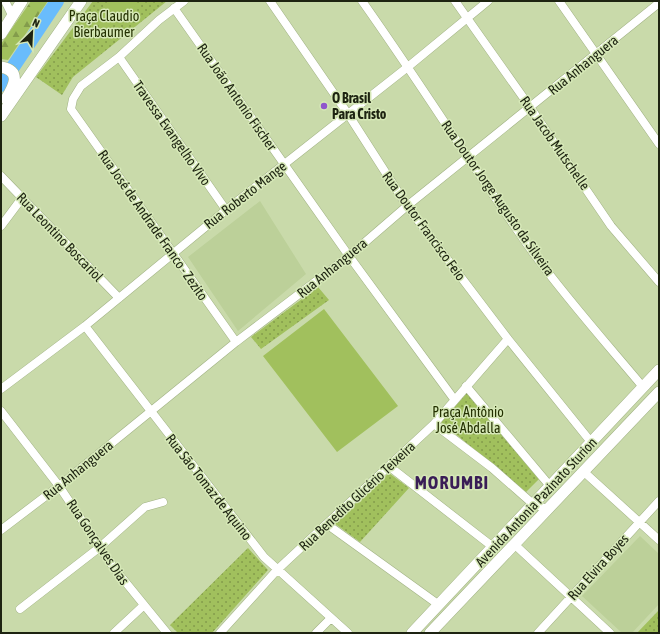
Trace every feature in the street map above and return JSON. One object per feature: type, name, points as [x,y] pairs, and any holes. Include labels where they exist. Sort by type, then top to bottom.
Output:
[{"type":"main road","points":[[1,34],[22,1]]},
{"type":"main road","points":[[1,116],[81,1]]},
{"type":"main road","points":[[1,67],[9,69],[13,74],[15,81],[1,106]]},
{"type":"main road","name":"Avenida Antonia Pazinato Sturion","points":[[412,633],[659,370]]},
{"type":"main road","name":"Avenida Antonia Pazinato Sturion","points":[[430,633],[659,392]]},
{"type":"main road","points":[[583,471],[594,458],[595,450],[591,442]]},
{"type":"street","points":[[5,1],[12,15]]},
{"type":"street","points":[[119,57],[159,20],[184,1]]},
{"type":"street","name":"Rua Doutor Francisco Feio","points":[[270,1],[348,114],[407,206],[508,339],[591,442]]},
{"type":"street","name":"Rua Doutor Jorge Augusto da Silveira","points":[[362,1],[409,66],[467,158],[535,255],[643,387]]},
{"type":"street","name":"Rua Jacob Mutschelle","points":[[454,1],[530,107],[611,226],[659,282]]},
{"type":"street","name":"Rua Roberto Mange","points":[[1,389],[85,326],[226,210],[409,66],[488,1]]},
{"type":"street","points":[[559,1],[659,144]]},
{"type":"street","name":"Rua Anhanguera","points":[[1,530],[59,486],[236,342],[349,256],[407,206],[659,3]]},
{"type":"street","name":"Rua João Antonio Fischer","points":[[174,8],[349,256],[454,399]]},
{"type":"street","name":"Rua José de Andrade Franco - Zezito","points":[[119,57],[81,86],[72,98],[71,109],[236,342]]},
{"type":"street","name":"Travessa Evangelho Vivo","points":[[119,57],[226,210]]},
{"type":"street","name":"Rua Leontino Boscariol","points":[[1,176],[119,298]]},
{"type":"street","points":[[1,226],[22,198]]},
{"type":"street","name":"Rua São Tomaz de Aquino","points":[[85,326],[150,412],[206,481],[264,557],[348,633]]},
{"type":"street","name":"Rua Benedito Glicério Teixeira","points":[[220,633],[277,570],[390,467],[434,424],[454,399],[508,339]]},
{"type":"street","points":[[466,386],[550,486]]},
{"type":"street","name":"Rua Gonçalves Dias","points":[[1,411],[59,486],[100,547],[143,606],[167,633]]},
{"type":"street","points":[[434,424],[492,468],[533,504],[547,509]]},
{"type":"street","points":[[390,467],[493,547]]},
{"type":"street","points":[[583,471],[659,540]]},
{"type":"street","name":"Rua Elvira Boyes","points":[[538,633],[639,521],[659,501]]},
{"type":"street","points":[[20,609],[100,547],[145,507],[163,502]]},
{"type":"street","points":[[328,524],[439,605]]},
{"type":"street","points":[[514,544],[610,633]]},
{"type":"street","points":[[114,633],[143,606]]},
{"type":"street","points":[[316,633],[331,618]]},
{"type":"shaded area","points":[[260,201],[306,274],[238,331],[188,257]]},
{"type":"shaded area","points":[[640,536],[659,554],[659,604],[632,633],[622,633],[582,596]]},
{"type":"green space","points":[[31,1],[48,1],[8,60],[1,59],[1,44]]},
{"type":"green space","name":"Praça Claudio Bierbaumer","points":[[93,1],[167,1],[73,77],[62,95],[36,77]]},
{"type":"green space","points":[[111,1],[134,1],[137,5],[107,30],[94,15]]},
{"type":"green space","points":[[318,287],[329,300],[261,349],[251,337]]},
{"type":"green space","points":[[324,309],[398,406],[337,452],[263,356]]},
{"type":"green space","name":"Praça Antônio José Abdalla","points":[[468,392],[539,479],[526,492],[441,422]]},
{"type":"green space","points":[[389,473],[409,488],[360,542],[334,523]]},
{"type":"green space","points":[[248,548],[268,570],[212,633],[178,633],[170,625]]},
{"type":"green space","points":[[659,610],[659,633],[637,633]]},
{"type":"waterway","points":[[1,85],[57,1]]},
{"type":"place","name":"O Brasil Para Cristo","points":[[324,106]]},
{"type":"district","name":"MORUMBI","points":[[452,483]]}]
